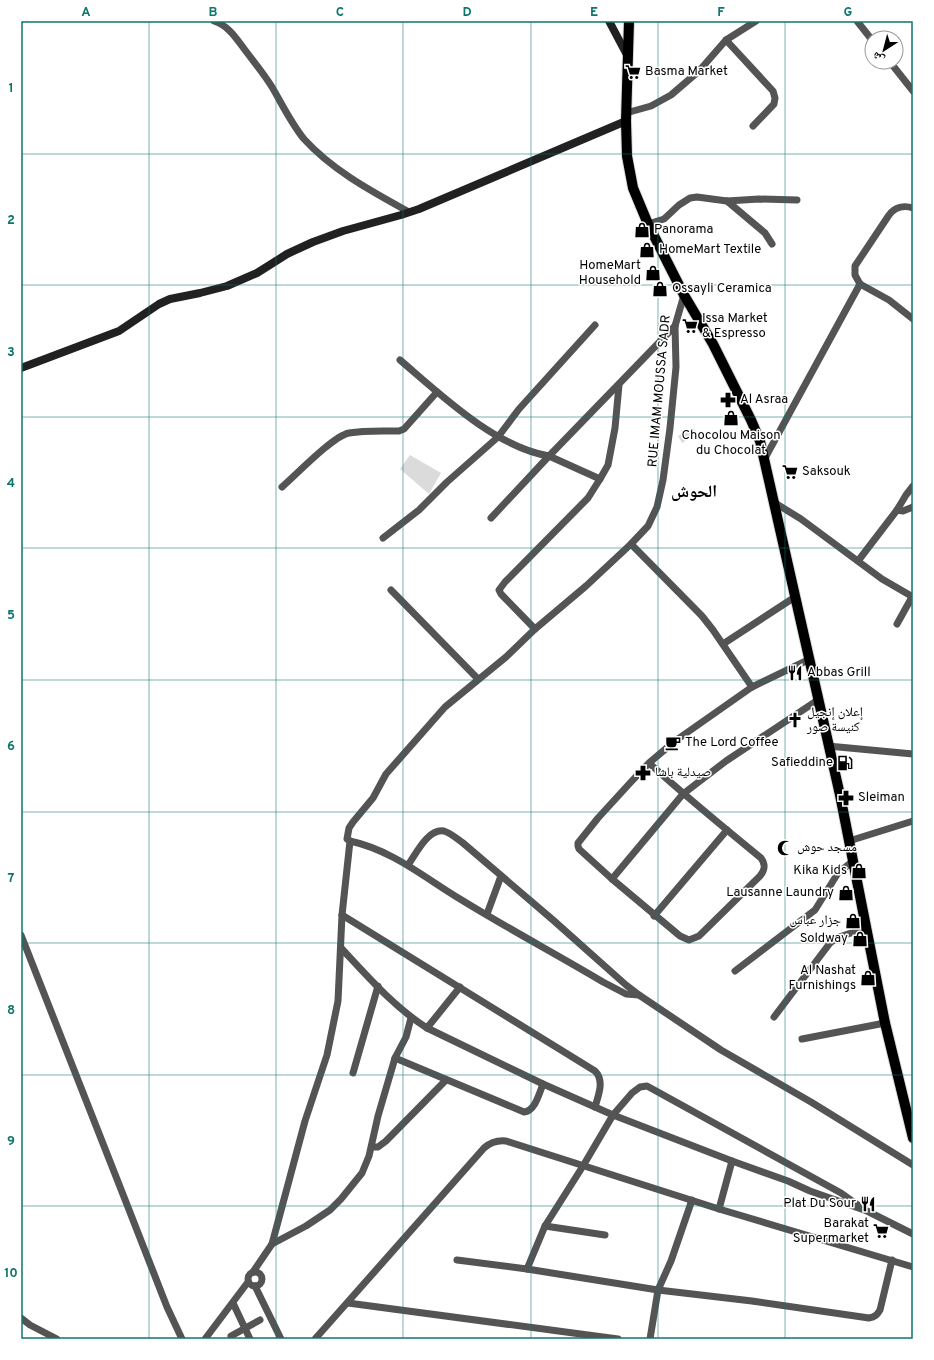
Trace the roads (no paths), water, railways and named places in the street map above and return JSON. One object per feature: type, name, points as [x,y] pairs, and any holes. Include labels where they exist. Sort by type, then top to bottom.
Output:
[{"type":"main road","points":[[628,21],[626,117],[627,156],[633,188],[648,224],[684,295],[713,344],[751,420],[765,458],[849,840],[885,1023],[913,1138]]},
{"type":"street","points":[[214,21],[221,24],[234,35],[271,86],[291,121],[304,138],[329,162],[345,174],[409,212]]},
{"type":"street","points":[[609,21],[627,55]]},
{"type":"street","points":[[21,368],[119,331],[159,304],[170,299],[227,286],[257,273],[287,254],[313,242],[409,212],[651,106],[671,95],[699,71],[726,40],[756,21]]},
{"type":"street","points":[[857,21],[864,30]]},
{"type":"street","points":[[726,40],[772,91],[775,98],[774,104],[753,126]]},
{"type":"street","points":[[896,70],[913,91]]},
{"type":"street","points":[[648,224],[664,219],[679,205],[690,198],[697,197],[727,201],[759,199],[796,200]]},
{"type":"street","points":[[727,201],[765,233],[772,244]]},
{"type":"street","points":[[913,208],[909,206],[896,208],[888,215],[855,266],[855,275],[860,284],[889,300],[905,311],[913,319]]},
{"type":"street","points":[[765,458],[860,284]]},
{"type":"street","name":"RUE IMAM MOUSSA SADR","points":[[272,1244],[305,1121],[327,1055],[338,1001],[342,915],[350,841],[347,838],[349,828],[373,798],[386,774],[445,707],[506,657],[535,629],[586,586],[648,526],[657,507],[660,495],[670,428],[676,367],[675,326],[684,295]]},
{"type":"street","points":[[384,538],[419,510],[447,482],[498,436],[519,409],[595,325]]},
{"type":"street","points":[[491,518],[675,326]]},
{"type":"street","points":[[400,360],[436,392],[472,420],[498,436],[531,453],[549,456],[600,479]]},
{"type":"street","points":[[535,629],[501,594],[499,590],[501,586],[588,498],[600,479],[608,464],[615,428],[619,385]]},
{"type":"street","points":[[282,487],[340,436],[350,433],[398,431],[404,429],[436,392]]},
{"type":"street","points":[[858,561],[897,510],[913,486]]},
{"type":"street","points":[[775,503],[801,519],[882,579],[913,597],[897,624]]},
{"type":"street","points":[[897,510],[903,511],[913,507]]},
{"type":"street","points":[[631,544],[702,616],[752,687]]},
{"type":"street","points":[[391,590],[478,679]]},
{"type":"street","points":[[723,644],[796,597]]},
{"type":"street","points":[[649,763],[683,794],[764,862],[765,867],[760,876],[699,936],[694,939],[684,939],[654,916],[579,849],[578,843],[598,818],[649,763],[675,741],[752,687],[810,659]]},
{"type":"street","points":[[612,879],[683,794],[726,761],[818,700]]},
{"type":"street","points":[[828,746],[913,754]]},
{"type":"street","points":[[849,840],[913,821]]},
{"type":"street","points":[[654,916],[727,830]]},
{"type":"street","points":[[408,865],[429,836],[438,831],[444,831],[450,834],[463,843],[639,995],[721,1050],[811,1102],[913,1165]]},
{"type":"street","points":[[350,841],[366,845],[408,865],[460,899],[603,982],[626,994],[639,995]]},
{"type":"street","points":[[735,971],[815,910],[838,873],[853,861]]},
{"type":"street","points":[[487,914],[501,876]]},
{"type":"street","points":[[342,915],[595,1071],[599,1075],[600,1079],[600,1089],[595,1107]]},
{"type":"street","points":[[774,1017],[830,943],[836,938],[866,928]]},
{"type":"street","points":[[21,935],[126,1205],[167,1307],[182,1339]]},
{"type":"street","points":[[341,948],[411,1018],[427,1028],[543,1084],[613,1115],[732,1161],[788,1180],[810,1191],[867,1211],[913,1234]]},
{"type":"street","points":[[603,982],[605,966]]},
{"type":"street","points":[[353,1073],[378,986]]},
{"type":"street","points":[[427,1028],[460,987]]},
{"type":"street","points":[[281,1339],[248,1276],[253,1272],[272,1244],[306,1226],[330,1210],[362,1173],[370,1156],[378,1116],[395,1058],[406,1037],[411,1018]]},
{"type":"street","points":[[802,1039],[885,1023]]},
{"type":"street","points":[[395,1058],[524,1112],[528,1112],[532,1108],[543,1084]]},
{"type":"street","points":[[372,1147],[378,1147],[386,1141],[446,1080]]},
{"type":"street","points":[[527,1269],[545,1226],[613,1115],[632,1093],[640,1087],[647,1086],[793,1168],[841,1193],[867,1211]]},
{"type":"street","points":[[315,1339],[416,1224],[489,1144],[494,1141],[506,1141],[719,1209],[913,1267]]},
{"type":"street","points":[[719,1209],[732,1161]]},
{"type":"street","points":[[788,1180],[792,1175],[793,1168]]},
{"type":"street","points":[[650,1339],[658,1290],[671,1261],[692,1200]]},
{"type":"street","points":[[545,1226],[605,1235]]},
{"type":"street","points":[[205,1339],[233,1303],[252,1284],[261,1282],[265,1255]]},
{"type":"street","points":[[457,1260],[527,1269],[658,1290],[752,1301],[869,1318],[874,1317],[880,1310],[892,1260]]},
{"type":"street","points":[[253,1272],[258,1272],[261,1276]]},
{"type":"street","points":[[233,1303],[250,1339]]},
{"type":"street","points":[[348,1303],[618,1339]]},
{"type":"street","points":[[21,1318],[30,1325],[57,1339]]},
{"type":"street","points":[[231,1336],[260,1320]]},
{"type":"place","name":"Basma Market","points":[[633,72]]},
{"type":"place","name":"Panorama","points":[[642,230]]},
{"type":"place","name":"HomeMart Textile","points":[[647,250]]},
{"type":"place","name":"HomeMart Household","points":[[653,273]]},
{"type":"place","name":"Ossayli Ceramica","points":[[660,289]]},
{"type":"place","name":"Issa Market & Espresso","points":[[690,326]]},
{"type":"place","name":"Al Asraa","points":[[728,400]]},
{"type":"place","name":"Chocolou Maison du Chocolat","points":[[731,418]]},
{"type":"place","name":"Saksouk","points":[[790,472]]},
{"type":"place","name":"Abbas Grill","points":[[795,673]]},
{"type":"place","name":"إعلان إنجيل كنيسة صور","points":[[795,720]]},
{"type":"place","name":"The Lord Coffee","points":[[673,743]]},
{"type":"place","name":"Safieddine","points":[[845,763]]},
{"type":"place","name":"صيدلية باشا","points":[[643,773]]},
{"type":"place","name":"Sleiman","points":[[846,798]]},
{"type":"place","name":"مسجد حوش","points":[[785,848]]},
{"type":"place","name":"Kika Kids","points":[[859,871]]},
{"type":"place","name":"Lausanne Laundry","points":[[846,893]]},
{"type":"place","name":"جزار عباس","points":[[853,921]]},
{"type":"place","name":"Soldway","points":[[860,939]]},
{"type":"place","name":"Al Nashat Furnishings","points":[[868,978]]},
{"type":"place","name":"Plat Du Sour","points":[[868,1204]]},
{"type":"place","name":"Barakat Supermarket","points":[[881,1231]]},
{"type":"district","name":"الحوش","points":[[694,493]]}]
